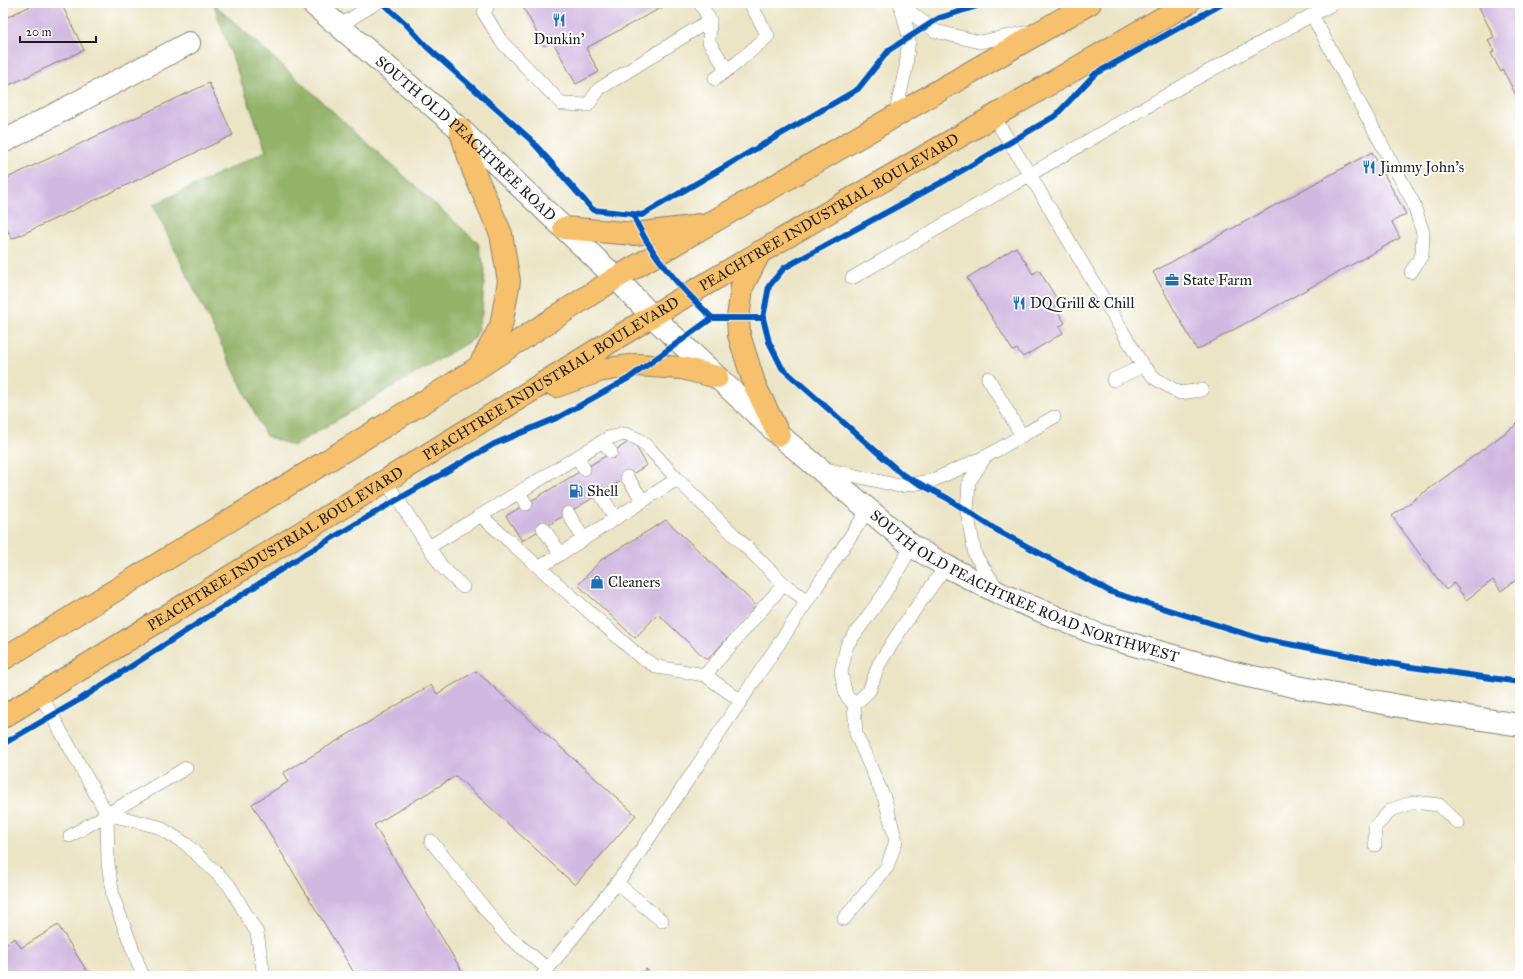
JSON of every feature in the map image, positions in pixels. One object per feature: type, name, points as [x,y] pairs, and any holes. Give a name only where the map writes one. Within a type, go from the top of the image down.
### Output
[{"type":"highway","points":[[3,659],[478,367],[616,278],[1090,3]]},
{"type":"highway","name":"PEACHTREE INDUSTRIAL BOULEVARD","points":[[3,717],[652,316],[1188,3]]},
{"type":"highway","points":[[460,129],[474,172],[501,234],[509,281],[501,326],[478,367]]},
{"type":"highway","points":[[564,228],[634,234],[692,227],[725,215]]},
{"type":"highway","points":[[760,252],[742,287],[738,318],[739,335],[755,386],[779,435]]},
{"type":"highway","points":[[523,396],[533,395],[602,370],[637,364],[682,368],[717,377]]},
{"type":"street","name":"SOUTH OLD PEACHTREE ROAD","points":[[312,3],[460,129],[616,278]]},
{"type":"street","points":[[3,142],[189,43]]},
{"type":"street","name":"SOUTH OLD PEACHTREE ROAD NORTHWEST","points":[[616,278],[652,316],[779,435],[868,510],[912,546],[946,566],[1001,594],[1099,635],[1230,672],[1298,687],[1416,709],[1520,724]]},
{"type":"lane","points":[[339,26],[376,3]]},
{"type":"lane","points":[[489,3],[484,13],[501,41],[562,104],[588,105],[599,89],[710,20]]},
{"type":"lane","points":[[700,3],[710,20],[709,42],[727,70]]},
{"type":"lane","points":[[715,79],[738,62],[768,36],[750,3]]},
{"type":"lane","points":[[852,278],[1191,81],[1334,3]]},
{"type":"lane","points":[[901,4],[935,31],[980,42],[1045,29]]},
{"type":"lane","points":[[895,116],[906,67],[909,37],[901,4]]},
{"type":"lane","points":[[1312,15],[1413,202],[1423,233],[1422,255],[1411,272]]},
{"type":"lane","points":[[994,117],[1143,366],[1156,379],[1180,393],[1202,390]]},
{"type":"lane","points":[[1113,380],[1143,366]]},
{"type":"lane","points":[[988,378],[1022,436]]},
{"type":"lane","points":[[818,467],[899,486],[932,481],[986,457],[1054,417]]},
{"type":"lane","points":[[429,548],[481,516],[523,498],[549,483],[578,457],[608,438],[625,434],[638,439],[651,450],[677,479],[784,584],[807,601]]},
{"type":"lane","points":[[603,442],[611,452]]},
{"type":"lane","points":[[578,457],[584,469]]},
{"type":"lane","points":[[986,457],[969,482],[967,511],[975,554],[1001,594]]},
{"type":"lane","points":[[627,477],[643,501]]},
{"type":"lane","points":[[540,567],[677,479]]},
{"type":"lane","points":[[385,480],[442,567],[462,587]]},
{"type":"lane","points":[[600,493],[615,518]]},
{"type":"lane","points":[[431,841],[505,934],[545,972],[631,865],[868,510]]},
{"type":"lane","points":[[568,513],[584,538]]},
{"type":"lane","points":[[481,516],[639,656],[656,667],[705,675],[741,701]]},
{"type":"lane","points":[[543,528],[560,553]]},
{"type":"lane","points":[[844,919],[887,867],[896,841],[885,800],[856,734],[854,705],[846,695],[841,672],[847,645],[884,594],[912,546]]},
{"type":"lane","points":[[854,705],[869,691],[879,664],[903,626],[946,566]]},
{"type":"lane","points":[[705,675],[784,584]]},
{"type":"lane","points":[[40,694],[107,814],[108,863],[113,897],[144,976]]},
{"type":"lane","points":[[70,836],[186,768]]},
{"type":"lane","points":[[1375,845],[1375,827],[1391,810],[1414,802],[1439,805],[1458,823]]},
{"type":"lane","points":[[107,814],[159,827],[186,844],[229,885],[257,933],[264,976]]},
{"type":"lane","points":[[617,883],[662,921]]},
{"type":"green space","points":[[213,3],[478,243],[485,270],[482,313],[475,338],[293,446],[266,436],[153,205],[266,151]]},
{"type":"building","points":[[37,3],[61,3],[84,50],[3,88],[3,19]]},
{"type":"building","points":[[521,3],[670,3],[586,48],[599,72],[576,84],[553,42],[544,46]]},
{"type":"building","points":[[1487,3],[1520,3],[1520,103],[1503,70],[1501,72],[1491,53],[1494,52],[1488,40],[1494,37],[1479,7]]},
{"type":"building","points":[[209,83],[233,135],[12,239],[3,221],[3,180]]},
{"type":"building","points":[[1372,152],[1406,214],[1392,222],[1400,238],[1197,350],[1153,272]]},
{"type":"building","name":"DQ Grill & Chill","points":[[1016,247],[1033,274],[1039,270],[1058,301],[1053,304],[1065,323],[1059,327],[1063,333],[1023,357],[1017,349],[1013,351],[967,278]]},
{"type":"building","points":[[1520,422],[1520,577],[1501,591],[1493,580],[1466,600],[1454,583],[1446,590],[1392,516]]},
{"type":"building","name":"Shell","points":[[632,440],[647,465],[522,541],[506,516]]},
{"type":"building","points":[[666,520],[758,607],[707,660],[658,614],[635,638],[578,585],[602,559]]},
{"type":"building","points":[[476,671],[636,815],[575,885],[456,776],[374,825],[465,976],[356,976],[252,804],[288,782],[283,773],[431,685],[437,694]]},
{"type":"building","points":[[58,925],[90,976],[3,976],[3,945],[15,938],[21,948]]},
{"type":"building","points":[[646,969],[655,976],[640,976]]},
{"type":"cycle path","points":[[382,3],[405,23],[427,47],[530,139],[593,210],[642,215],[858,89],[889,50],[939,18],[987,3]]},
{"type":"cycle path","points":[[1224,3],[1095,74],[1055,116],[946,180],[784,268],[769,286],[763,318],[769,342],[782,368],[903,475],[947,498],[995,529],[1111,592],[1262,639],[1404,666],[1520,682]]},
{"type":"cycle path","points":[[633,214],[657,257],[689,295],[712,318]]},
{"type":"cycle path","points":[[3,744],[79,700],[302,556],[369,516],[494,444],[559,417],[629,378],[712,318],[763,318]]},
{"type":"place","name":"Dunkin'","points":[[559,20]]},
{"type":"place","name":"Jimmy John's","points":[[1369,167]]},
{"type":"place","name":"State Farm","points":[[1172,280]]},
{"type":"place","name":"DQ Grill & Chill","points":[[1019,303]]},
{"type":"place","name":"Shell","points":[[576,491]]},
{"type":"place","name":"Cleaners","points":[[597,582]]}]
